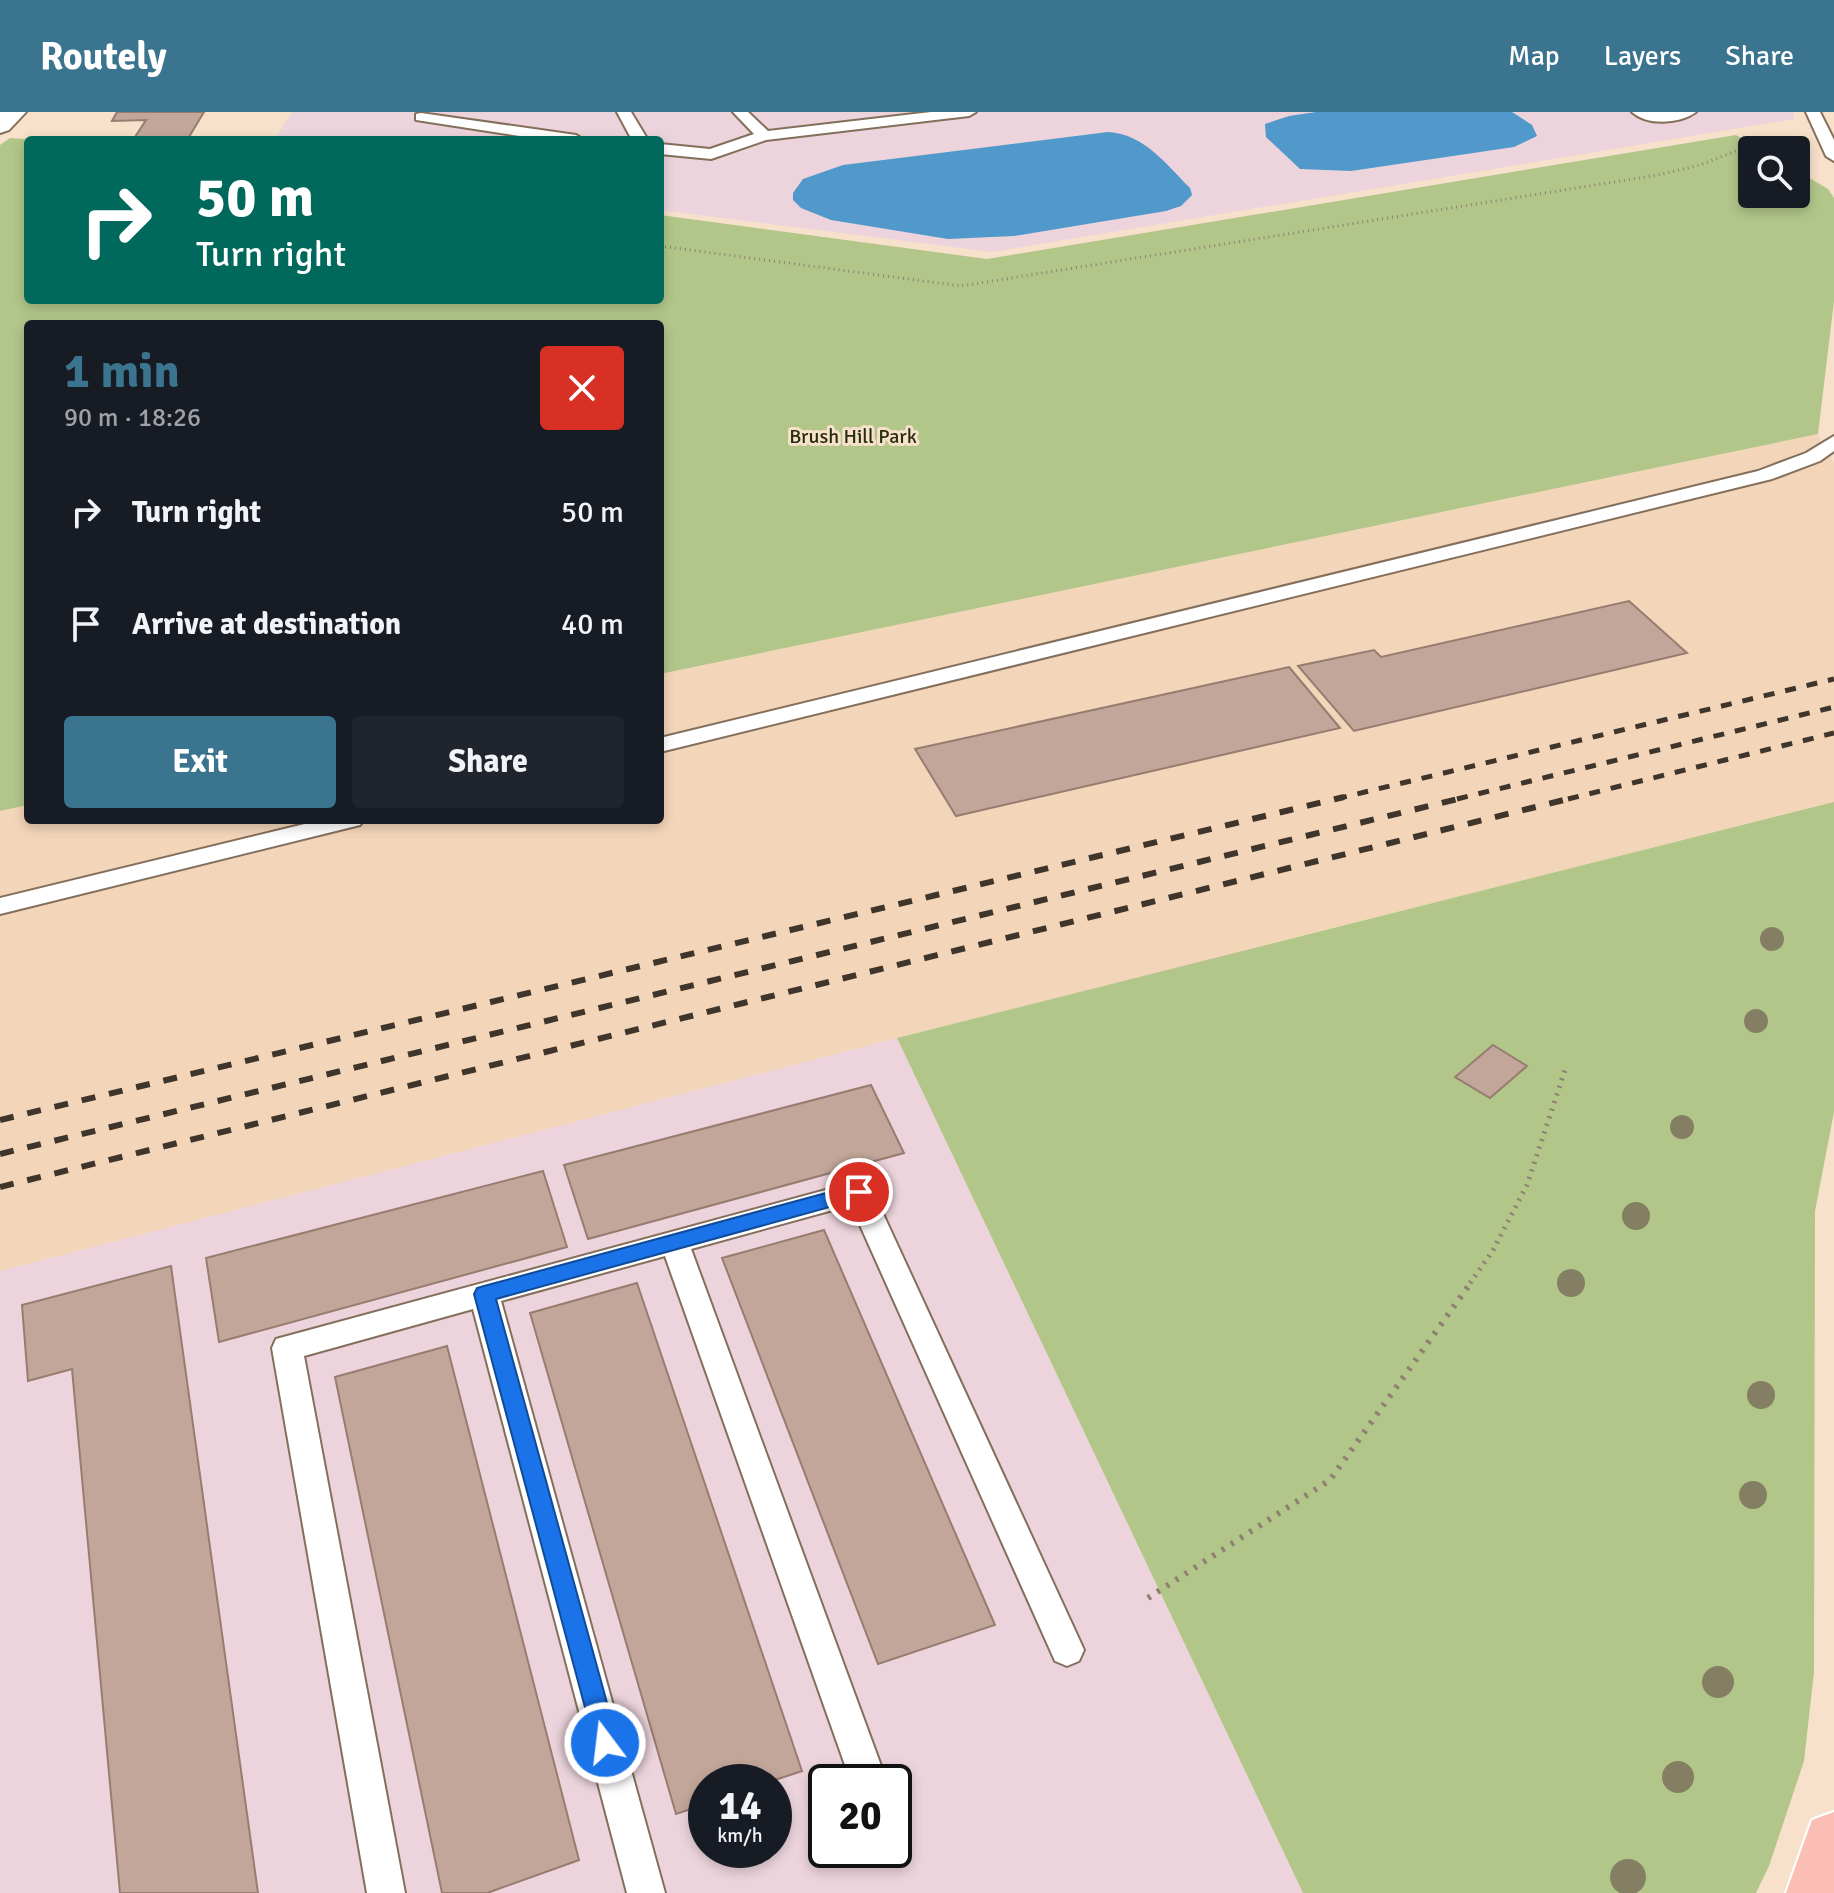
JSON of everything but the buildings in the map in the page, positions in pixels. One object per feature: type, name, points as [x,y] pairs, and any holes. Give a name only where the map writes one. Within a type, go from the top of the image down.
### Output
[{"type":"main road","points":[[1818,1893],[1834,1842]]},
{"type":"street","points":[[0,125],[14,112]]},
{"type":"lane","points":[[514,112],[521,132]]},
{"type":"lane","points":[[624,112],[638,136]]},
{"type":"lane","points":[[740,112],[764,136]]},
{"type":"lane","points":[[664,149],[711,154],[764,136],[969,112]]},
{"type":"lane","points":[[1639,112],[1652,118],[1689,112]]},
{"type":"lane","points":[[1813,112],[1834,156]]},
{"type":"lane","points":[[421,117],[548,136]]},
{"type":"lane","points":[[664,744],[1765,475],[1813,457],[1834,442]]},
{"type":"lane","points":[[0,906],[336,824]]},
{"type":"lane","points":[[386,1893],[287,1348],[859,1192],[1067,1650]]},
{"type":"lane","points":[[674,1242],[862,1764]]},
{"type":"lane","points":[[484,1294],[646,1893]]},
{"type":"path","points":[[664,247],[961,286],[1658,175],[1700,165],[1738,150]]},
{"type":"path","points":[[1148,1598],[1330,1480],[1492,1252],[1527,1185],[1566,1067]]},
{"type":"shaded area","points":[[292,112],[1794,112],[1794,119],[992,252],[664,211],[664,136],[277,136]]},
{"type":"shaded area","points":[[1818,434],[1834,462],[1834,802],[897,1038],[0,1271],[0,811],[24,806],[24,824],[664,824],[664,673]]},
{"type":"shaded area","points":[[897,1038],[1303,1893],[0,1893],[0,1271]]},
{"type":"green space","name":"Brush Hill Park","points":[[1736,135],[1738,208],[1810,208],[1810,178],[1828,189],[1834,198],[1834,301],[1818,434],[664,673],[664,320],[24,320],[24,806],[0,811],[0,145],[10,138],[24,139],[24,304],[664,304],[664,216],[987,259]]},
{"type":"green space","points":[[1834,802],[1834,1112],[1815,1211],[1814,1672],[1804,1761],[1769,1866],[1756,1893],[1303,1893],[897,1038]]},
{"type":"water","points":[[1316,112],[1512,112],[1532,125],[1537,136],[1514,147],[1351,171],[1300,169],[1266,137],[1265,124]]},
{"type":"water","points":[[1108,132],[1133,138],[1154,152],[1190,188],[1192,195],[1181,206],[1166,211],[1014,236],[948,239],[831,220],[801,208],[793,200],[793,193],[803,179],[843,165]]},
{"type":"railway","points":[[1336,799],[1834,679]]},
{"type":"railway","points":[[1457,799],[1834,707]]},
{"type":"railway","points":[[1568,799],[1834,733]]},
{"type":"railway","points":[[0,1120],[1344,797]]},
{"type":"railway","points":[[0,1154],[1466,797]]},
{"type":"railway","points":[[0,1187],[1576,797]]},
{"type":"route","points":[[605,1743],[484,1294],[859,1192]]}]
